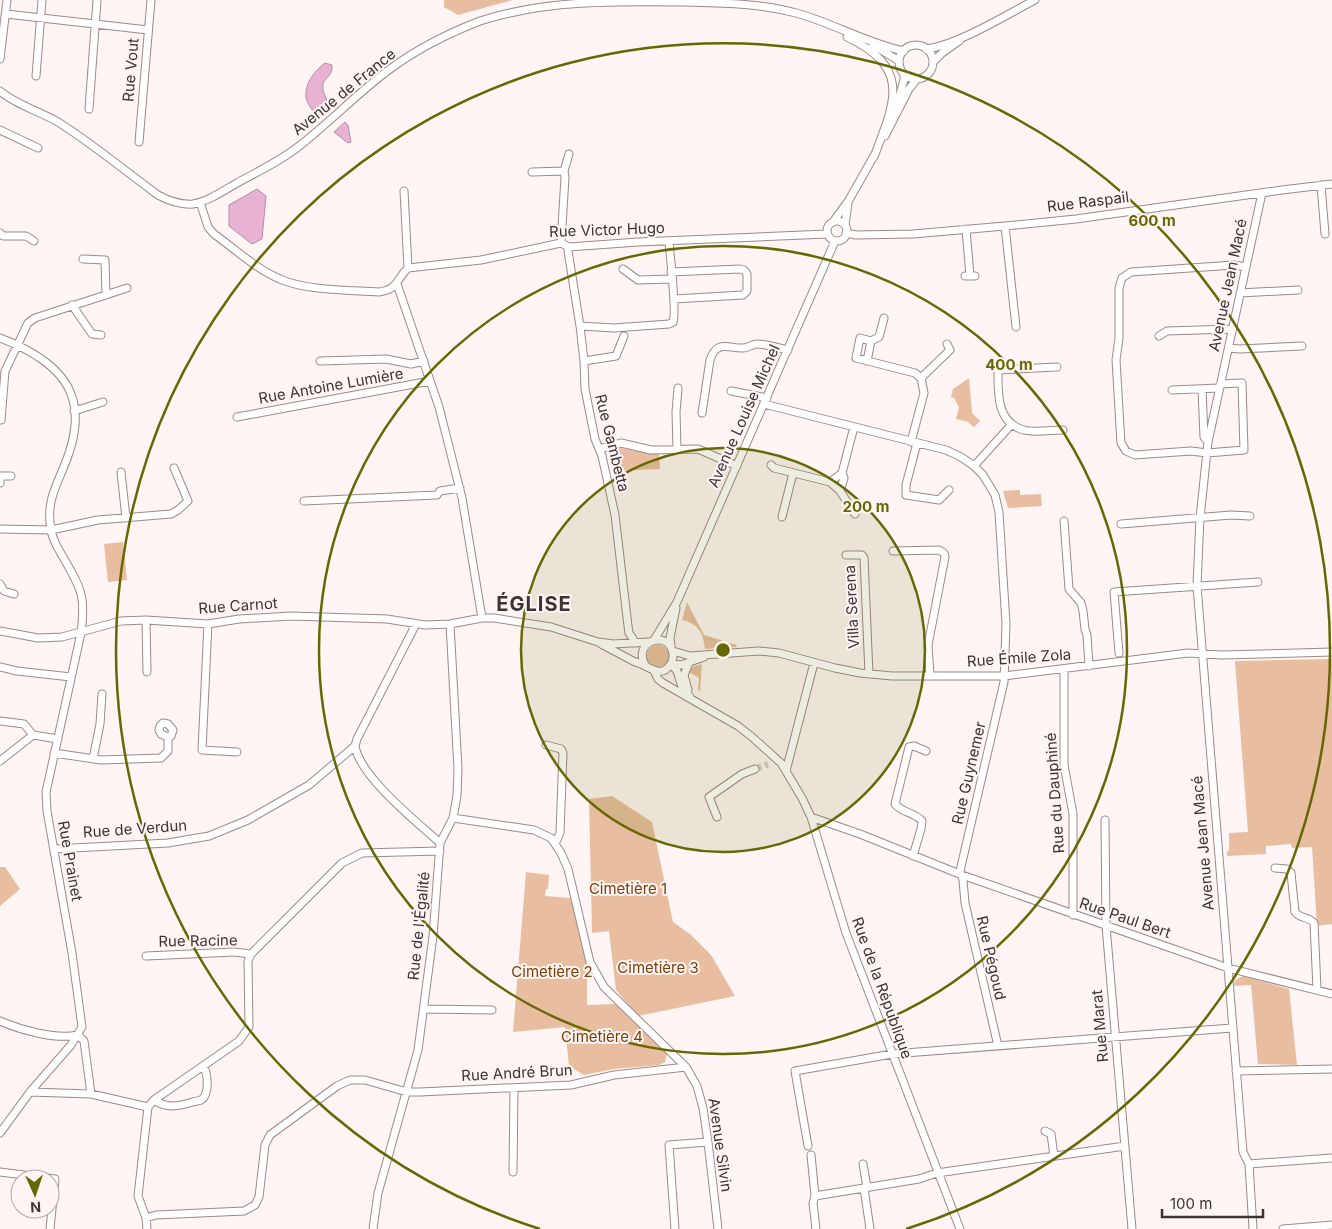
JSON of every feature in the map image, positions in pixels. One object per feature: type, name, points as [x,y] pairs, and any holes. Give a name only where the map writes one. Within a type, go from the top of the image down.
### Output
[{"type":"street","points":[[0,59],[7,0]]},
{"type":"street","points":[[36,76],[42,0]]},
{"type":"street","points":[[89,109],[97,0]]},
{"type":"street","name":"Rue Vout","points":[[139,142],[151,0]]},
{"type":"street","points":[[972,32],[942,53],[933,62],[930,72],[926,76],[917,79],[908,77],[901,70],[899,61],[904,51],[911,46],[917,45],[926,48],[939,46],[972,32],[1035,0]]},
{"type":"street","name":"Avenue de France","points":[[0,90],[12,99],[55,120],[158,195],[180,204],[200,202],[208,199],[269,166],[302,144],[365,89],[411,55],[452,33],[481,21],[513,12],[566,4],[648,2],[746,5],[775,8],[797,13],[857,37],[904,51]]},
{"type":"street","points":[[775,8],[818,23],[853,40],[877,55],[884,63],[892,82],[893,95],[890,111],[874,156]]},
{"type":"street","points":[[6,14],[148,30]]},
{"type":"street","name":"Avenue de France","points":[[857,37],[899,61]]},
{"type":"street","points":[[926,48],[931,54],[933,62]]},
{"type":"street","points":[[882,143],[896,108],[904,74]]},
{"type":"street","points":[[849,200],[844,238],[835,240],[830,238],[827,234],[827,228],[849,200],[882,143],[909,89],[917,79]]},
{"type":"street","points":[[0,130],[38,148]]},
{"type":"street","points":[[561,242],[564,171],[569,154]]},
{"type":"street","points":[[532,172],[564,171]]},
{"type":"street","name":"Rue Raspail","points":[[846,229],[856,235],[880,235],[1005,226],[1076,219],[1332,184]]},
{"type":"street","points":[[1321,185],[1325,234]]},
{"type":"street","points":[[200,202],[208,227],[214,234],[260,268],[280,279],[306,286],[379,292],[389,290],[397,284],[408,268],[404,191]]},
{"type":"street","name":"Avenue Jean Macé","points":[[1253,1229],[1249,1164],[1243,1152],[1232,1028],[1197,586],[1200,518],[1208,442],[1262,193]]},
{"type":"street","points":[[833,222],[839,221],[846,229]]},
{"type":"street","points":[[1005,226],[1016,327]]},
{"type":"street","points":[[966,229],[970,276]]},
{"type":"street","points":[[0,233],[4,236],[26,236],[34,241]]},
{"type":"street","name":"Rue Victor Hugo","points":[[408,268],[480,260],[561,242],[569,247],[827,234]]},
{"type":"street","name":"Avenue Louise Michel","points":[[651,641],[677,602],[835,240]]},
{"type":"street","points":[[580,326],[614,328],[669,324],[673,322],[675,318],[669,241]]},
{"type":"street","name":"Rue Gambetta","points":[[569,247],[568,251],[584,361],[585,389],[595,439],[615,515],[629,633],[636,643]]},
{"type":"street","points":[[83,259],[105,260],[106,295]]},
{"type":"street","points":[[1172,390],[1202,389],[1242,383],[1244,450],[1135,455],[1126,451],[1122,443],[1116,360],[1121,318],[1120,288],[1122,278],[1131,272],[1234,265],[1246,267]]},
{"type":"street","points":[[623,269],[638,280],[740,269],[744,270],[747,274],[747,291],[743,296],[674,299]]},
{"type":"street","name":"Rue Antoine Lumière","points":[[397,284],[439,407],[460,488],[482,618]]},
{"type":"street","points":[[1,420],[4,371],[28,323],[35,318],[126,288]]},
{"type":"street","points":[[1240,293],[1298,290]]},
{"type":"street","points":[[72,305],[92,334],[101,335]]},
{"type":"street","points":[[884,318],[879,337],[871,341],[860,338],[856,358],[915,373],[921,378],[924,393],[906,485],[906,495],[939,500],[949,490]]},
{"type":"street","points":[[1159,336],[1167,330],[1232,329]]},
{"type":"street","points":[[584,361],[616,356],[624,336]]},
{"type":"street","name":"Rue Prainet","points":[[0,338],[17,345],[48,365],[64,381],[73,397],[76,424],[70,453],[52,493],[48,512],[53,539],[80,586],[83,609],[81,633],[46,792],[47,811],[72,953],[82,1027],[78,1035],[84,1041],[91,1094]]},
{"type":"street","points":[[866,361],[871,341]]},
{"type":"street","points":[[702,412],[710,360],[713,352],[724,345],[744,349],[754,344],[788,350]]},
{"type":"street","points":[[921,378],[950,350],[948,344]]},
{"type":"street","points":[[1229,348],[1302,346]]},
{"type":"street","points":[[320,361],[386,359],[411,364],[424,361]]},
{"type":"street","points":[[1057,368],[998,370],[999,402],[1003,413],[1012,424],[1024,430],[1063,430]]},
{"type":"street","name":"Rue Antoine Lumière","points":[[237,416],[430,381]]},
{"type":"street","points":[[677,449],[676,412],[678,388]]},
{"type":"street","points":[[1202,389],[1204,436],[1208,442]]},
{"type":"street","name":"Rue Guynemer","points":[[731,391],[854,427],[946,450],[974,466],[989,483],[999,512],[1006,624],[1004,676],[960,871],[962,875]]},
{"type":"street","points":[[74,411],[103,402]]},
{"type":"street","points":[[974,466],[1012,424]]},
{"type":"street","points":[[840,491],[844,478],[842,473],[854,427]]},
{"type":"street","points":[[599,449],[621,443],[651,450],[698,449],[736,466]]},
{"type":"street","points":[[771,465],[793,473],[830,482],[840,491],[855,514]]},
{"type":"street","points":[[0,529],[51,530],[98,520],[171,514],[188,501],[174,468]]},
{"type":"street","points":[[121,472],[126,518]]},
{"type":"street","points":[[782,517],[793,473]]},
{"type":"street","points":[[830,482],[842,473]]},
{"type":"street","points":[[0,483],[0,476],[11,476]]},
{"type":"street","points":[[304,501],[437,495],[440,491],[460,488]]},
{"type":"street","points":[[1121,524],[1250,516]]},
{"type":"street","points":[[1064,521],[1069,589],[1081,603],[1087,635],[1089,666]]},
{"type":"street","points":[[893,551],[939,550],[944,553],[945,562],[928,645],[930,676]]},
{"type":"street","name":"Villa Serena","points":[[846,555],[862,554],[864,558],[869,674]]},
{"type":"street","points":[[1118,653],[1114,592],[1258,582]]},
{"type":"street","points":[[0,584],[4,591],[14,594]]},
{"type":"street","name":"Avenue Louise Michel","points":[[672,649],[670,638],[677,602]]},
{"type":"street","name":"Rue Carnot","points":[[0,631],[38,638],[62,637],[121,621],[146,620],[208,624],[247,619],[305,616],[387,619],[416,624],[450,624]]},
{"type":"street","points":[[450,624],[482,618],[499,618],[544,626],[598,642],[613,644],[663,641],[672,649],[673,660],[664,670],[654,671],[598,642]]},
{"type":"street","points":[[146,620],[146,672]]},
{"type":"street","points":[[208,624],[202,750],[237,752]]},
{"type":"street","name":"Rue de Verdun","points":[[54,849],[168,843],[209,836],[248,820],[309,785],[355,746],[416,624]]},
{"type":"street","name":"Rue de l'Égalité","points":[[373,1229],[378,1193],[418,1050],[424,1009],[440,847],[453,818],[457,796],[458,769],[450,624]]},
{"type":"street","points":[[646,666],[642,654],[646,645],[651,641]]},
{"type":"street","name":"Rue Émile Zola","points":[[672,649],[686,656],[759,651],[869,674],[930,676],[1004,676],[1188,654],[1332,652]]},
{"type":"street","name":"Rue Émile Zola","points":[[671,664],[682,665],[710,655]]},
{"type":"street","points":[[689,663],[684,676],[691,697]]},
{"type":"street","points":[[786,771],[814,663]]},
{"type":"street","points":[[671,664],[677,671],[682,687],[691,697]]},
{"type":"street","points":[[0,668],[17,672],[71,677]]},
{"type":"street","name":"Rue du Dauphiné","points":[[1064,669],[1064,765],[1073,814],[1073,915]]},
{"type":"street","name":"Rue de la République","points":[[654,671],[658,679],[691,697],[745,732],[776,759],[786,771],[802,798],[811,817],[846,933],[960,1229]]},
{"type":"street","points":[[93,759],[100,724],[102,694]]},
{"type":"street","points":[[0,721],[24,724],[33,735],[58,738]]},
{"type":"street","points":[[0,761],[33,735]]},
{"type":"street","points":[[54,753],[101,760],[161,758],[168,750],[168,737]]},
{"type":"street","points":[[453,818],[534,830],[551,838],[555,844],[559,839],[560,833],[563,754],[560,749],[546,745]]},
{"type":"street","points":[[355,746],[358,754],[381,788],[440,847]]},
{"type":"street","points":[[913,856],[922,821],[912,814],[899,810],[895,804],[909,747],[914,746],[926,751]]},
{"type":"street","points":[[768,764],[776,759]]},
{"type":"street","points":[[717,817],[709,797],[742,774],[755,769]]},
{"type":"street","name":"Rue Paul Bert","points":[[811,817],[962,875],[1228,968],[1332,994]]},
{"type":"street","name":"Rue Marat","points":[[1106,820],[1106,926],[1132,1229]]},
{"type":"street","name":"Avenue Silvin","points":[[555,844],[562,853],[568,869],[590,962],[604,987],[686,1067],[697,1086],[703,1108],[708,1142],[718,1229]]},
{"type":"street","points":[[147,1229],[146,1218],[138,1196],[148,1107],[154,1100],[239,1041],[249,1027],[248,961],[250,954],[342,863],[362,853],[440,847]]},
{"type":"street","points":[[1275,868],[1287,869],[1291,873],[1295,912],[1300,917],[1310,918],[1314,923],[1317,990]]},
{"type":"street","name":"Rue Pégoud","points":[[962,875],[965,903],[998,1046]]},
{"type":"street","name":"Rue Racine","points":[[146,956],[234,952],[250,954]]},
{"type":"street","points":[[424,1009],[492,1010]]},
{"type":"street","points":[[0,1021],[68,1038],[78,1035]]},
{"type":"street","points":[[808,1146],[795,1071],[892,1054],[1232,1028]]},
{"type":"street","points":[[0,1133],[30,1092],[78,1035]]},
{"type":"street","points":[[154,1100],[168,1106],[178,1106],[201,1100],[204,1096],[208,1077],[203,1066]]},
{"type":"street","name":"Rue André Brun","points":[[146,1218],[156,1215],[244,1211],[254,1205],[259,1197],[265,1145],[270,1135],[337,1086],[350,1080],[365,1080],[407,1092],[514,1088],[571,1085],[614,1076],[686,1067]]},
{"type":"street","points":[[1236,1071],[1332,1069]]},
{"type":"street","points":[[513,1172],[514,1088]]},
{"type":"street","points":[[30,1092],[91,1094],[148,1107]]},
{"type":"street","points":[[1045,1130],[1051,1134],[1054,1156]]},
{"type":"street","points":[[675,1229],[669,1145],[708,1142]]},
{"type":"street","points":[[815,1196],[918,1179],[937,1173],[1125,1146]]},
{"type":"street","points":[[811,1155],[816,1229]]},
{"type":"street","points":[[1249,1164],[1332,1158]]},
{"type":"street","points":[[863,1164],[870,1229]]},
{"type":"street","points":[[0,1172],[55,1179],[50,1229]]},
{"type":"street","points":[[1283,1229],[1332,1226]]},
{"type":"green space","points":[[444,0],[513,0],[458,15],[444,7]]},
{"type":"green space","points":[[969,378],[972,413],[980,421],[974,427],[968,422],[956,419],[959,407],[954,398],[951,397],[953,389]]},
{"type":"green space","points":[[620,448],[659,454],[660,469],[613,471],[609,454],[612,450]]},
{"type":"green space","points":[[1020,490],[1020,495],[1041,494],[1042,506],[1008,508],[1003,491]]},
{"type":"green space","points":[[123,542],[127,580],[108,582],[104,544]]},
{"type":"green space","points":[[687,602],[704,635],[737,645],[736,647],[705,649],[699,630],[692,624],[682,620]]},
{"type":"green space","points":[[654,645],[662,645],[669,652],[669,660],[662,667],[654,667],[647,660],[647,652]]},
{"type":"green space","points":[[1332,659],[1332,924],[1317,926],[1312,847],[1292,848],[1291,844],[1266,846],[1266,854],[1227,856],[1227,851],[1229,851],[1229,833],[1248,832],[1235,661]]},
{"type":"green space","points":[[702,664],[700,692],[698,689],[699,678],[689,672],[694,666]]},
{"type":"green space","points":[[612,796],[652,822],[673,922],[690,934],[711,955],[735,996],[638,1016],[616,990],[609,931],[592,933],[589,799]]},
{"type":"green space","points":[[0,867],[5,867],[20,889],[0,906]]},
{"type":"green space","points":[[526,872],[549,875],[548,889],[546,889],[545,896],[571,898],[587,961],[587,1005],[615,1004],[618,1006],[667,1053],[665,1062],[659,1065],[613,1069],[584,1075],[569,1066],[565,1027],[513,1032]]},
{"type":"green space","points":[[1243,976],[1289,989],[1297,1065],[1258,1064],[1251,985],[1234,986],[1235,980]]},
{"type":"shaded area","points":[[325,63],[332,65],[332,71],[323,84],[329,104],[316,115],[307,101],[306,90],[313,75]]},
{"type":"shaded area","points":[[345,122],[348,125],[351,142],[348,143],[334,132]]},
{"type":"shaded area","points":[[257,189],[266,196],[262,239],[252,244],[229,226],[229,205]]},
{"type":"tunnel","points":[[755,769],[768,764]]},
{"type":"district","name":"ÉGLISE","points":[[534,604]]},
{"type":"park label","name":"Cimetière 1","points":[[628,889]]},
{"type":"park label","name":"Cimetière 3","points":[[658,968]]},
{"type":"park label","name":"Cimetière 2","points":[[552,972]]},
{"type":"park label","name":"Cimetière 4","points":[[602,1037]]}]
